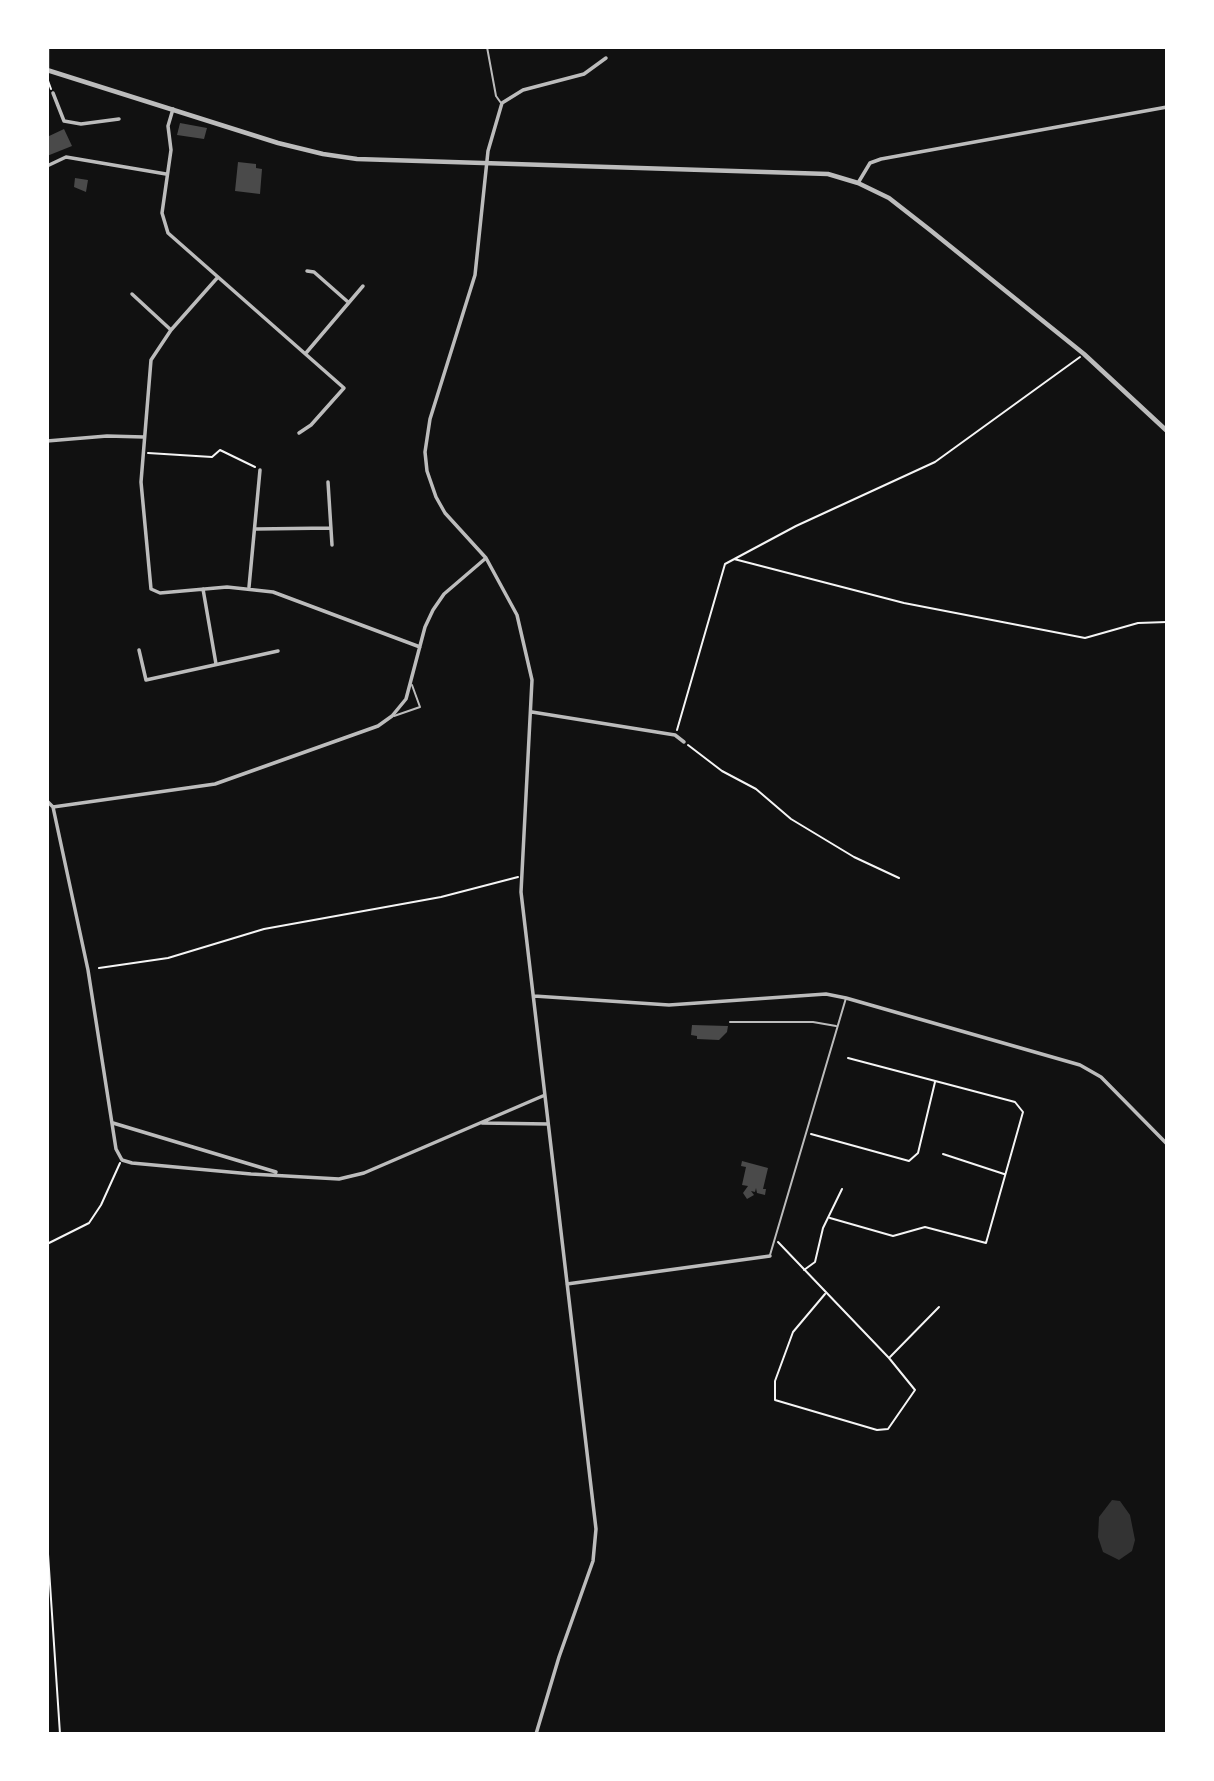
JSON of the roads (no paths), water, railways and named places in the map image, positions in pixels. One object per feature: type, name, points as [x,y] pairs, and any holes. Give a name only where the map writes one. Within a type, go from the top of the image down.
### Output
[{"type":"street","points":[[47,47],[47,69],[323,154],[486,163],[828,174],[858,183],[889,198],[1084,354],[1167,431]]},
{"type":"street","points":[[536,1734],[559,1657],[589,1576],[595,1551],[595,1511],[521,876],[532,680],[517,615],[486,558],[445,513],[427,471],[425,452],[430,419],[475,275],[486,163],[502,103],[523,90],[584,74],[606,58]]},
{"type":"street","points":[[53,93],[64,121],[81,124],[119,119]]},
{"type":"street","points":[[858,183],[870,163],[881,159],[1167,107]]},
{"type":"street","points":[[173,109],[168,126],[171,150],[162,213],[168,233],[344,387],[311,425],[299,433]]},
{"type":"street","points":[[47,166],[66,157],[166,174]]},
{"type":"street","points":[[307,271],[314,272],[348,302]]},
{"type":"street","points":[[218,277],[171,330],[151,360],[143,452],[142,509],[151,589],[160,593],[248,587],[273,592],[420,647]]},
{"type":"street","points":[[306,353],[363,286]]},
{"type":"street","points":[[132,294],[171,330]]},
{"type":"street","points":[[47,441],[107,436],[144,437]]},
{"type":"street","points":[[248,587],[260,471]]},
{"type":"street","points":[[328,482],[332,545]]},
{"type":"street","points":[[256,529],[331,527]]},
{"type":"street","points":[[53,807],[215,784],[378,726],[392,716],[406,699],[412,685],[425,627],[444,594],[486,558]]},
{"type":"street","points":[[202,589],[216,664]]},
{"type":"street","points":[[139,650],[146,680],[278,651]]},
{"type":"street","points":[[532,712],[675,735],[684,742]]},
{"type":"street","points":[[47,801],[53,807],[88,970],[116,1149],[122,1160],[251,1174],[278,1173]]},
{"type":"street","points":[[534,996],[669,1006],[826,994],[846,998],[1080,1065],[1101,1077],[1167,1144]]},
{"type":"street","points":[[113,1123],[278,1173],[320,1180],[364,1173],[545,1094]]},
{"type":"street","points":[[480,1124],[549,1124]]},
{"type":"street","points":[[567,1284],[770,1256]]},
{"type":"lane","points":[[487,47],[496,96],[502,103]]},
{"type":"lane","points":[[392,716],[420,707],[412,685]]},
{"type":"lane","points":[[770,1256],[846,998]]},
{"type":"lane","points":[[730,1022],[813,1022],[838,1026]]}]
